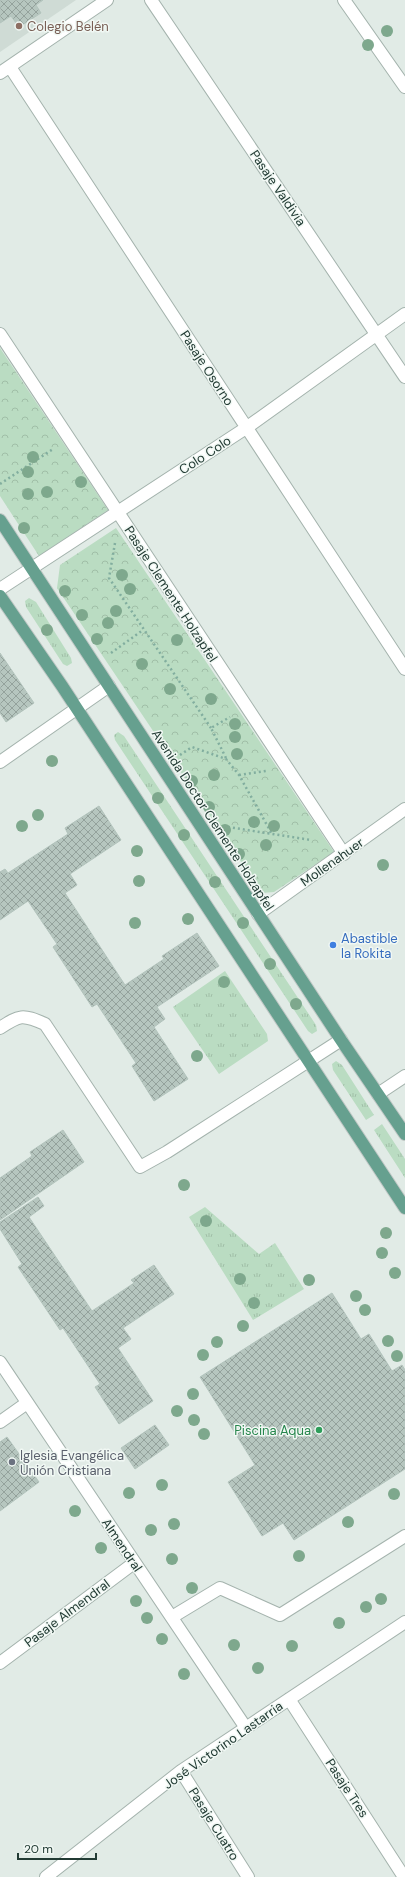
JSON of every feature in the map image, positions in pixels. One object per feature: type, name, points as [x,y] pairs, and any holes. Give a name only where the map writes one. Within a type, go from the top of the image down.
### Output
[{"type":"main road","name":"Avenida Doctor Clemente Holzapfel","points":[[0,520],[340,1040],[405,1134]]},
{"type":"main road","points":[[0,596],[62,686],[76,710],[405,1208]]},
{"type":"street","points":[[5,70],[107,0]]},
{"type":"street","name":"Pasaje Valdivia","points":[[151,0],[405,376]]},
{"type":"street","points":[[344,0],[405,87]]},
{"type":"street","name":"Pasaje Osorno","points":[[5,70],[246,428],[405,669]]},
{"type":"street","name":"Colo Colo","points":[[0,589],[246,428],[405,314]]},
{"type":"street","name":"Pasaje Clemente Holzapfel","points":[[0,334],[344,854]]},
{"type":"street","points":[[0,762],[109,686]]},
{"type":"street","name":"Mollenahuer","points":[[258,914],[405,809]]},
{"type":"street","points":[[0,1028],[17,1017],[31,1018],[45,1024],[140,1167],[167,1152],[340,1040]]},
{"type":"street","points":[[378,1094],[405,1076]]},
{"type":"street","name":"Almendral","points":[[0,1362],[246,1728]]},
{"type":"street","points":[[0,1422],[27,1403]]},
{"type":"street","points":[[172,1617],[220,1588],[280,1615],[405,1536]]},
{"type":"street","name":"Pasaje Almendral","points":[[0,1664],[134,1563]]},
{"type":"street","name":"José Victorino Lastarria","points":[[46,1877],[181,1771],[404,1624]]},
{"type":"street","name":"Pasaje Tres","points":[[289,1699],[404,1877]]},
{"type":"street","name":"Pasaje Cuatro","points":[[181,1771],[248,1877]]},
{"type":"path","points":[[0,484],[69,438]]},
{"type":"path","points":[[116,541],[109,578],[211,728],[226,759],[239,775],[272,834]]},
{"type":"path","points":[[111,653],[143,630]]},
{"type":"path","points":[[211,728],[246,707]]},
{"type":"path","points":[[180,755],[192,747],[226,759]]},
{"type":"path","points":[[239,775],[286,768]]},
{"type":"path","points":[[228,827],[326,843],[344,854]]},
{"type":"shaded area","name":"Colegio Belén","points":[[0,0],[76,0],[0,52]]},
{"type":"green space","points":[[0,348],[108,510],[39,556],[0,496]]},
{"type":"green space","points":[[116,528],[334,852],[274,892],[262,893],[57,588],[60,565]]},
{"type":"green space","points":[[29,598],[36,602],[71,658],[72,663],[67,666],[63,664],[26,607],[25,601]]},
{"type":"green space","points":[[118,732],[124,736],[316,1025],[317,1031],[312,1034],[308,1031],[115,740],[114,735]]},
{"type":"green space","points":[[225,971],[267,1034],[268,1041],[219,1074],[173,1007]]},
{"type":"green space","points":[[336,1061],[342,1065],[374,1115],[366,1120],[333,1070],[332,1064]]},
{"type":"green space","points":[[382,1124],[405,1159],[405,1178],[374,1130]]},
{"type":"green space","points":[[205,1207],[259,1254],[275,1243],[304,1289],[253,1320],[189,1217]]},
{"type":"building","points":[[0,0],[43,0],[36,5],[41,13],[19,27],[11,16],[0,23]]},
{"type":"building","points":[[0,653],[34,703],[6,722],[0,713]]},
{"type":"building","points":[[99,806],[121,840],[70,874],[77,885],[65,893],[125,985],[164,959],[162,956],[197,933],[219,966],[157,1007],[165,1019],[154,1027],[188,1079],[154,1101],[132,1066],[136,1063],[97,1004],[92,1007],[53,947],[57,944],[28,901],[0,920],[0,872],[5,869],[8,873],[68,834],[65,828]]},
{"type":"building","points":[[63,1130],[84,1162],[0,1220],[0,1178],[32,1156],[30,1152]]},
{"type":"building","points":[[38,1197],[44,1206],[29,1217],[92,1311],[134,1283],[131,1280],[154,1265],[174,1294],[123,1328],[131,1339],[118,1348],[153,1401],[119,1424],[95,1387],[100,1384],[63,1328],[60,1330],[18,1267],[22,1264],[0,1229],[0,1222]]},
{"type":"building","name":"Piscina Aqua","points":[[332,1293],[361,1339],[369,1334],[392,1371],[402,1365],[405,1370],[405,1469],[294,1540],[283,1523],[262,1536],[228,1482],[255,1465],[200,1377]]},
{"type":"building","points":[[155,1425],[169,1445],[135,1469],[121,1448]]},
{"type":"building","name":"Iglesia Evangélica Unión Cristiana","points":[[7,1437],[39,1482],[0,1511],[0,1442]]},
{"type":"place","name":"Colegio Belén","points":[[19,26]]},
{"type":"place","name":"Abastible la Rokita","points":[[333,945]]},
{"type":"place","name":"Piscina Aqua","points":[[319,1430]]},
{"type":"place","name":"Iglesia Evangélica Unión Cristiana","points":[[12,1462]]}]
